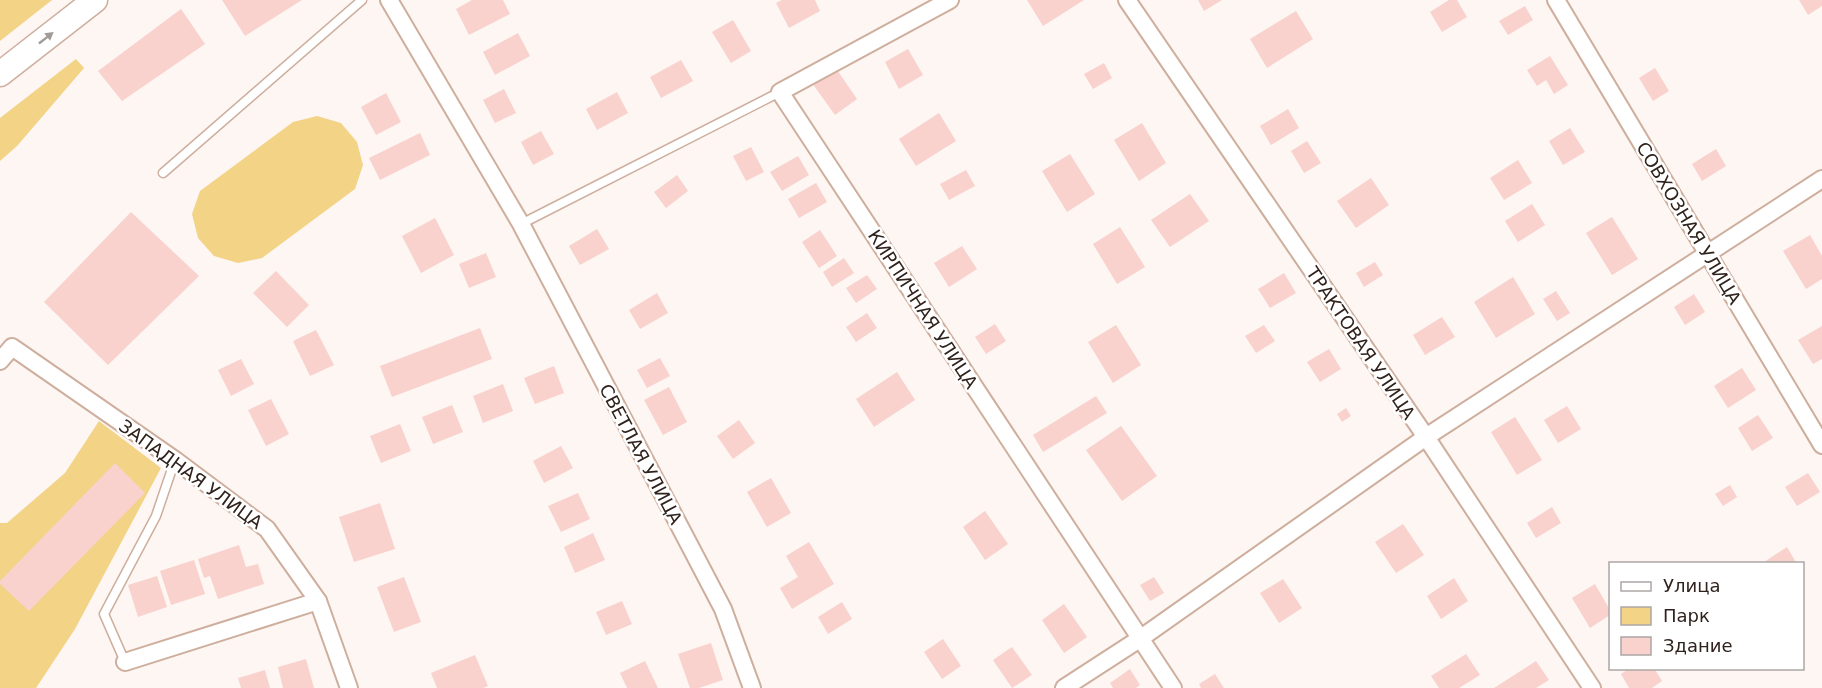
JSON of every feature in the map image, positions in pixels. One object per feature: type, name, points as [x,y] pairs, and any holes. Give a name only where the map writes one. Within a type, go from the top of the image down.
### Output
[{"type":"main road","points":[[0,74],[95,0]]},
{"type":"street","name":"СВЕТЛАЯ УЛИЦА","points":[[389,0],[521,224],[723,609],[752,688]]},
{"type":"street","points":[[780,92],[950,0]]},
{"type":"street","name":"ТРАКТОВАЯ УЛИЦА","points":[[1127,0],[1426,437],[1592,688]]},
{"type":"street","name":"СОВХОЗНАЯ УЛИЦА","points":[[1556,0],[1822,445]]},
{"type":"street","name":"КИРПИЧНАЯ УЛИЦА","points":[[780,92],[1173,688]]},
{"type":"street","points":[[1064,688],[1141,638],[1426,437],[1822,179]]},
{"type":"street","name":"ЗАПАДНАЯ УЛИЦА","points":[[0,361],[12,347],[175,460],[267,529],[318,601],[349,688]]},
{"type":"street","points":[[125,662],[318,601]]},
{"type":"lane","points":[[163,173],[362,0]]},
{"type":"lane","points":[[521,224],[780,92]]},
{"type":"lane","points":[[125,662],[104,615],[156,516],[175,460]]},
{"type":"green space","points":[[0,0],[52,0],[0,41]]},
{"type":"green space","points":[[76,59],[84,68],[17,146],[0,161],[0,118]]},
{"type":"green space","points":[[317,116],[341,123],[357,142],[363,165],[355,189],[262,258],[238,263],[214,256],[198,238],[192,214],[200,191],[293,122]]},
{"type":"green space","points":[[99,421],[161,468],[75,629],[36,688],[0,688],[0,523],[7,523],[65,473]]},
{"type":"building","points":[[222,0],[302,0],[245,36]]},
{"type":"building","points":[[472,0],[503,0],[510,14],[469,35],[456,9]]},
{"type":"building","points":[[782,0],[815,0],[820,11],[789,28],[776,3]]},
{"type":"building","points":[[1027,0],[1084,0],[1043,26]]},
{"type":"building","points":[[1198,0],[1222,0],[1204,11]]},
{"type":"building","points":[[1449,0],[1457,0],[1467,17],[1442,32],[1430,12]]},
{"type":"building","points":[[1799,0],[1822,0],[1822,6],[1808,15]]},
{"type":"building","points":[[1525,6],[1533,20],[1508,35],[1499,21]]},
{"type":"building","points":[[181,9],[205,44],[122,101],[98,71]]},
{"type":"building","points":[[1296,11],[1313,39],[1267,68],[1250,39]]},
{"type":"building","points":[[733,20],[751,51],[731,63],[712,32]]},
{"type":"building","points":[[518,33],[530,56],[495,75],[483,52]]},
{"type":"building","points":[[908,49],[923,75],[899,89],[885,62]]},
{"type":"building","points":[[1550,56],[1568,85],[1554,94],[1546,80],[1537,86],[1527,70]]},
{"type":"building","points":[[681,60],[693,81],[661,98],[650,77]]},
{"type":"building","points":[[1104,63],[1112,78],[1093,89],[1084,74]]},
{"type":"building","points":[[835,67],[857,99],[835,115],[812,83]]},
{"type":"building","points":[[1655,68],[1669,91],[1653,101],[1639,78]]},
{"type":"building","points":[[504,89],[516,113],[495,123],[483,100]]},
{"type":"building","points":[[617,92],[628,113],[597,130],[586,109]]},
{"type":"building","points":[[386,93],[401,122],[376,135],[361,107]]},
{"type":"building","points":[[1288,109],[1299,128],[1271,145],[1260,126]]},
{"type":"building","points":[[939,113],[956,141],[916,166],[899,139]]},
{"type":"building","points":[[1142,123],[1166,163],[1139,181],[1114,140]]},
{"type":"building","points":[[1570,128],[1585,152],[1563,165],[1549,141]]},
{"type":"building","points":[[541,131],[554,154],[533,165],[521,142]]},
{"type":"building","points":[[420,133],[430,155],[380,180],[369,158]]},
{"type":"building","points":[[1307,141],[1321,163],[1304,173],[1291,151]]},
{"type":"building","points":[[751,147],[764,172],[746,181],[733,156]]},
{"type":"building","points":[[1716,149],[1726,166],[1702,181],[1692,164]]},
{"type":"building","points":[[1070,154],[1095,194],[1067,212],[1042,171]]},
{"type":"building","points":[[798,156],[809,175],[782,191],[770,172]]},
{"type":"building","points":[[1518,160],[1532,183],[1504,200],[1490,178]]},
{"type":"building","points":[[966,170],[975,186],[949,200],[940,184]]},
{"type":"building","points":[[677,175],[688,191],[666,208],[654,192]]},
{"type":"building","points":[[1371,178],[1389,205],[1356,228],[1337,201]]},
{"type":"building","points":[[816,183],[827,202],[799,218],[788,199]]},
{"type":"building","points":[[1190,194],[1209,221],[1170,247],[1151,220]]},
{"type":"building","points":[[1532,204],[1545,225],[1518,242],[1505,221]]},
{"type":"building","points":[[131,212],[199,276],[108,365],[44,302]]},
{"type":"building","points":[[1612,217],[1638,259],[1612,275],[1586,233]]},
{"type":"building","points":[[435,218],[454,255],[421,273],[402,236]]},
{"type":"building","points":[[1120,227],[1145,267],[1117,284],[1093,244]]},
{"type":"building","points":[[597,229],[609,249],[580,265],[569,246]]},
{"type":"building","points":[[820,230],[837,256],[819,268],[802,242]]},
{"type":"building","points":[[1810,235],[1822,256],[1822,279],[1806,289],[1783,251]]},
{"type":"building","points":[[962,246],[977,269],[949,287],[934,263]]},
{"type":"building","points":[[486,253],[496,277],[469,288],[459,264]]},
{"type":"building","points":[[844,258],[854,273],[832,287],[823,272]]},
{"type":"building","points":[[1375,262],[1383,275],[1364,287],[1356,273]]},
{"type":"building","points":[[276,271],[309,305],[287,327],[253,293]]},
{"type":"building","points":[[1284,273],[1296,293],[1270,308],[1258,289]]},
{"type":"building","points":[[867,275],[877,289],[856,303],[846,288]]},
{"type":"building","points":[[1513,277],[1535,314],[1496,338],[1474,302]]},
{"type":"building","points":[[1556,291],[1570,313],[1557,321],[1543,299]]},
{"type":"building","points":[[657,293],[668,313],[640,329],[629,310]]},
{"type":"building","points":[[1694,294],[1705,312],[1685,325],[1674,307]]},
{"type":"building","points":[[867,313],[877,328],[856,342],[846,327]]},
{"type":"building","points":[[1442,317],[1455,337],[1425,355],[1413,335]]},
{"type":"building","points":[[995,324],[1006,341],[986,354],[975,337]]},
{"type":"building","points":[[1116,325],[1141,365],[1113,383],[1088,342]]},
{"type":"building","points":[[1264,325],[1275,341],[1256,353],[1245,336]]},
{"type":"building","points":[[1822,326],[1822,359],[1813,364],[1798,340]]},
{"type":"building","points":[[480,328],[492,359],[392,397],[380,366]]},
{"type":"building","points":[[316,330],[334,365],[310,376],[293,341]]},
{"type":"building","points":[[1329,349],[1341,369],[1320,382],[1307,362]]},
{"type":"building","points":[[660,358],[670,376],[647,388],[637,370]]},
{"type":"building","points":[[241,359],[254,384],[231,396],[218,370]]},
{"type":"building","points":[[554,366],[564,393],[535,404],[524,378]]},
{"type":"building","points":[[1742,368],[1756,390],[1728,408],[1714,386]]},
{"type":"building","points":[[897,372],[915,400],[874,427],[856,399]]},
{"type":"building","points":[[503,384],[513,411],[483,423],[473,396]]},
{"type":"building","points":[[669,387],[687,422],[663,435],[644,400]]},
{"type":"building","points":[[1096,396],[1107,413],[1043,452],[1033,435]]},
{"type":"building","points":[[271,399],[289,434],[266,446],[248,410]]},
{"type":"building","points":[[452,405],[463,432],[433,444],[422,417]]},
{"type":"building","points":[[1567,406],[1581,429],[1558,443],[1544,420]]},
{"type":"building","points":[[1346,408],[1351,416],[1342,422],[1337,414]]},
{"type":"building","points":[[1758,415],[1773,438],[1752,451],[1738,428]]},
{"type":"building","points":[[1515,417],[1542,460],[1517,475],[1491,432]]},
{"type":"building","points":[[739,420],[755,443],[733,459],[717,436]]},
{"type":"building","points":[[400,424],[411,451],[381,463],[370,436]]},
{"type":"building","points":[[1121,426],[1157,476],[1122,501],[1086,450]]},
{"type":"building","points":[[561,446],[573,468],[544,483],[533,461]]},
{"type":"building","points":[[115,463],[145,493],[29,611],[0,584],[0,581]]},
{"type":"building","points":[[1808,473],[1820,492],[1797,506],[1785,487]]},
{"type":"building","points":[[771,478],[791,513],[767,527],[747,492]]},
{"type":"building","points":[[1730,485],[1737,497],[1723,506],[1715,494]]},
{"type":"building","points":[[578,493],[590,519],[561,532],[548,506]]},
{"type":"building","points":[[380,503],[395,549],[354,562],[339,517]]},
{"type":"building","points":[[1552,507],[1561,523],[1536,538],[1527,523]]},
{"type":"building","points":[[985,511],[1008,544],[985,560],[963,527]]},
{"type":"building","points":[[1403,524],[1424,555],[1396,573],[1375,542]]},
{"type":"building","points":[[593,533],[605,560],[575,573],[564,547]]},
{"type":"building","points":[[809,542],[834,584],[792,609],[780,588],[798,577],[786,556]]},
{"type":"building","points":[[239,545],[246,567],[258,564],[264,584],[218,599],[210,576],[204,578],[198,559]]},
{"type":"building","points":[[1787,547],[1796,562],[1764,562]]},
{"type":"building","points":[[194,560],[205,594],[171,605],[160,571]]},
{"type":"building","points":[[157,576],[167,607],[138,617],[128,585]]},
{"type":"building","points":[[404,577],[421,622],[394,632],[377,587]]},
{"type":"building","points":[[1154,577],[1164,593],[1150,601],[1140,585]]},
{"type":"building","points":[[1454,578],[1468,601],[1441,619],[1427,596]]},
{"type":"building","points":[[1283,579],[1302,608],[1279,623],[1260,593]]},
{"type":"building","points":[[1595,584],[1609,608],[1609,616],[1590,628],[1572,598]]},
{"type":"building","points":[[622,601],[632,624],[606,635],[596,612]]},
{"type":"building","points":[[842,602],[852,619],[828,634],[818,617]]},
{"type":"building","points":[[1064,604],[1087,637],[1064,653],[1042,620]]},
{"type":"building","points":[[943,639],[961,666],[942,679],[924,652]]},
{"type":"building","points":[[711,643],[723,680],[699,688],[690,688],[678,654]]},
{"type":"building","points":[[1012,647],[1032,675],[1012,688],[993,660]]},
{"type":"building","points":[[1466,654],[1480,675],[1459,688],[1439,688],[1431,676]]},
{"type":"building","points":[[475,655],[488,686],[483,688],[437,688],[431,673]]},
{"type":"building","points":[[306,659],[314,688],[283,688],[278,667]]},
{"type":"building","points":[[645,661],[658,688],[627,688],[620,673]]},
{"type":"building","points":[[1536,661],[1549,680],[1536,688],[1494,688]]},
{"type":"building","points":[[1130,669],[1140,685],[1136,688],[1113,688],[1110,683]]},
{"type":"building","points":[[265,670],[270,688],[241,688],[238,678]]},
{"type":"building","points":[[1627,670],[1655,670],[1662,681],[1652,688],[1629,688],[1621,674]]},
{"type":"building","points":[[1215,674],[1224,688],[1201,688],[1199,684]]}]
